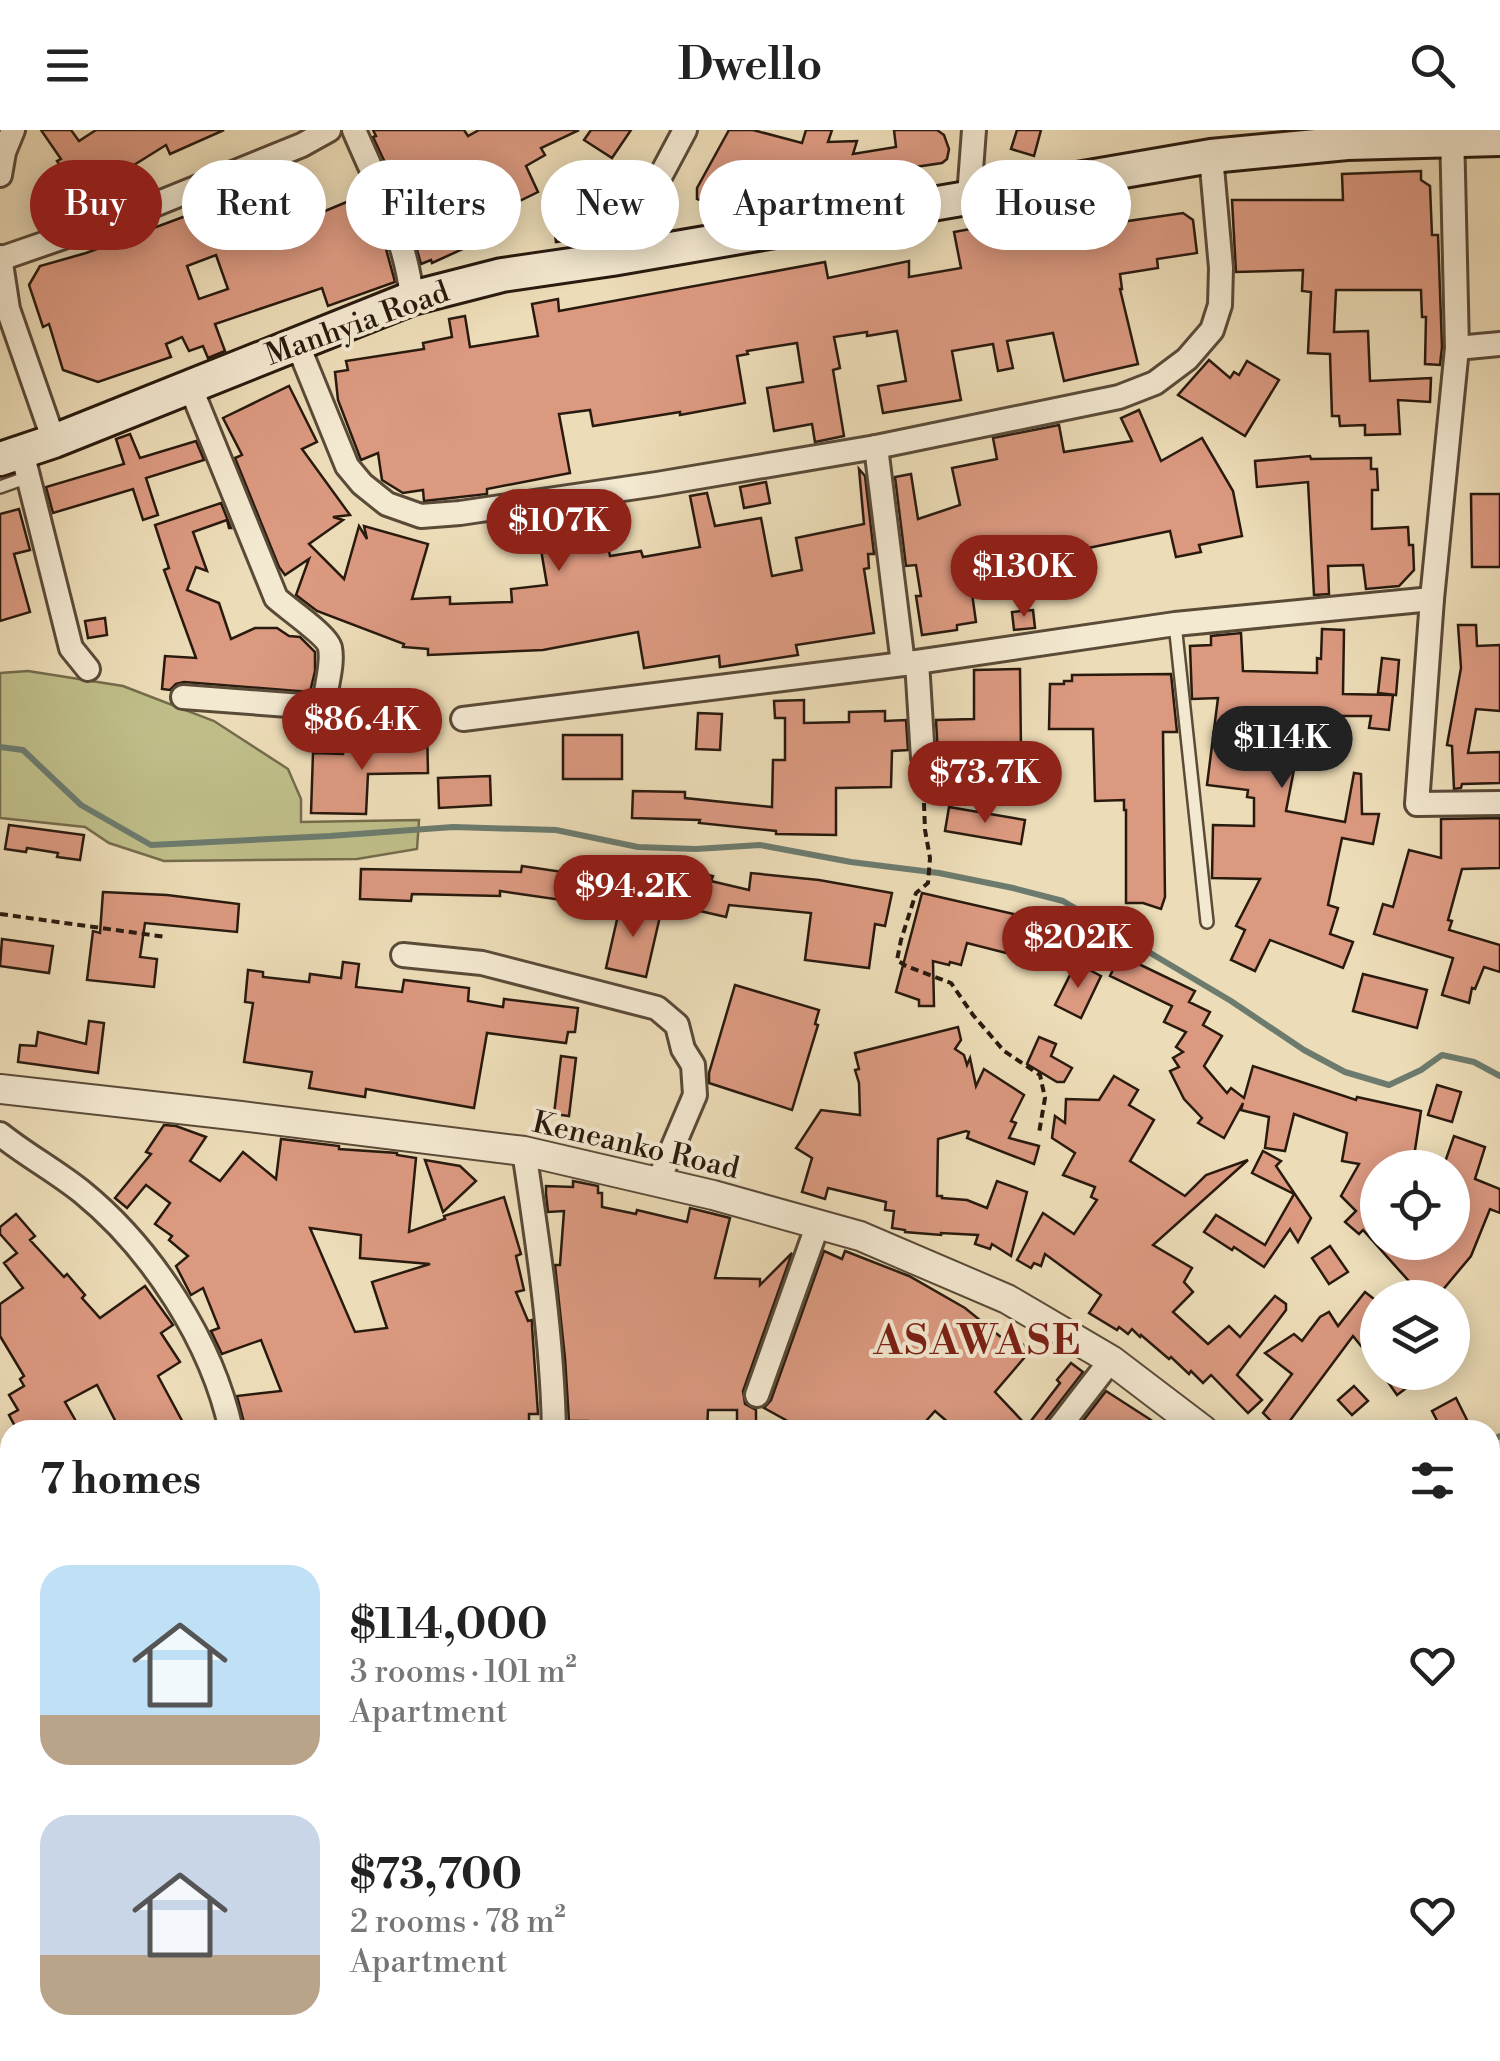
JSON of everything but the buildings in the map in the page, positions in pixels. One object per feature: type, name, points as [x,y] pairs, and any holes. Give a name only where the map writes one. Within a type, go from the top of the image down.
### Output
[{"type":"main road","name":"Manhyia Road","points":[[1131,169],[1210,156],[1452,134],[1500,139]]},
{"type":"main road","name":"Manhyia Road","points":[[17,463],[54,441],[412,298],[502,275],[961,198]]},
{"type":"street","points":[[0,175],[13,130]]},
{"type":"street","points":[[54,441],[8,309],[0,258],[138,211],[330,130]]},
{"type":"street","points":[[354,130],[396,228],[410,274],[412,298]]},
{"type":"street","points":[[612,258],[645,206],[684,130]]},
{"type":"street","points":[[972,160],[974,130]]},
{"type":"street","points":[[1452,134],[1458,348],[1432,599],[1417,804],[1500,803]]},
{"type":"street","points":[[297,343],[347,466],[387,504],[421,516],[657,484],[876,447],[1120,397],[1155,384],[1187,358],[1212,330],[1220,305],[1221,268],[1210,156]]},
{"type":"street","points":[[1458,348],[1500,344]]},
{"type":"street","points":[[183,696],[315,707],[325,698],[330,656],[330,644],[324,636],[276,598],[190,386]]},
{"type":"street","points":[[876,447],[922,758]]},
{"type":"street","points":[[17,463],[71,648],[88,669]]},
{"type":"street","points":[[463,719],[910,663],[1174,624],[1432,599]]},
{"type":"street","points":[[403,955],[482,964],[657,1008],[677,1025],[683,1049],[693,1065],[695,1095],[658,1182]]},
{"type":"street","name":"Keneanko Road","points":[[0,1089],[524,1151],[818,1224],[860,1236],[1007,1299],[1111,1360],[1190,1420]]},
{"type":"street","points":[[0,1134],[80,1191],[142,1251],[173,1296],[210,1364],[229,1420]]},
{"type":"street","points":[[524,1151],[543,1280],[554,1420]]},
{"type":"street","points":[[757,1394],[818,1224]]},
{"type":"street","points":[[1065,1420],[1111,1360]]},
{"type":"lane","points":[[0,486],[17,463]]},
{"type":"lane","points":[[1174,624],[1206,922]]},
{"type":"path","points":[[922,758],[924,830],[930,858],[928,883],[916,892],[897,960],[951,983],[1004,1051],[1040,1076],[1045,1098],[1040,1133]]},
{"type":"path","points":[[0,914],[166,937]]},
{"type":"shaded area","points":[[28,671],[123,686],[214,721],[288,769],[301,799],[301,822],[419,820],[417,849],[357,859],[164,861],[109,843],[85,827],[0,818],[0,673]]},
{"type":"waterway","points":[[0,747],[23,750],[81,805],[151,845],[453,827],[556,830],[638,847],[760,845],[1013,888],[1063,901],[1345,1072],[1389,1085],[1442,1055],[1474,1062],[1500,1076]]},
{"type":"district","name":"ASAWASE","points":[[978,1340]]}]
